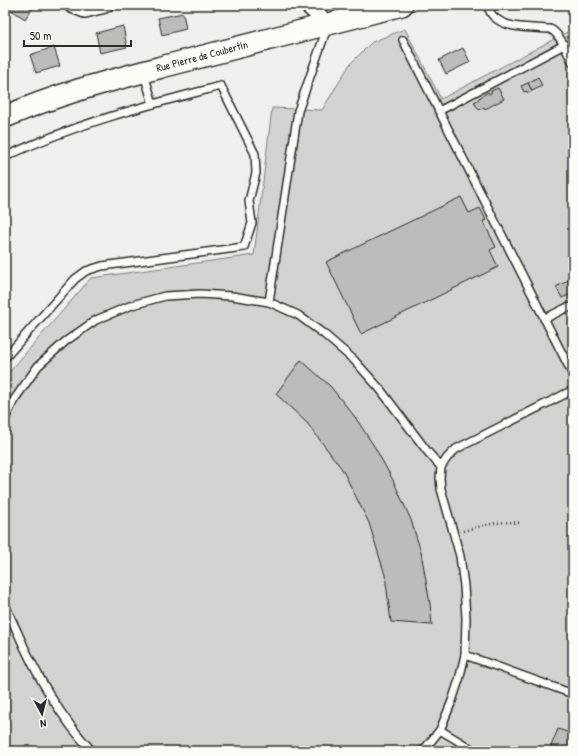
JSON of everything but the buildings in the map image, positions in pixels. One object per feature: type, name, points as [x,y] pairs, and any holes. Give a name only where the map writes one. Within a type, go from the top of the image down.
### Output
[{"type":"main road","name":"Rue Pierre de Coubertin","points":[[5,117],[31,106],[78,90],[265,39],[402,5]]},
{"type":"street","points":[[72,5],[85,10],[105,5]]},
{"type":"street","points":[[307,5],[328,24]]},
{"type":"lane","points":[[487,5],[492,15],[501,22],[515,27],[550,28],[555,31],[573,63]]},
{"type":"lane","points":[[269,302],[298,112],[328,24]]},
{"type":"lane","points":[[403,40],[573,375]]},
{"type":"lane","points":[[439,111],[564,45]]},
{"type":"lane","points":[[144,72],[153,104]]},
{"type":"lane","points":[[5,157],[68,130],[153,104],[221,86],[254,154],[256,173],[249,201],[252,223],[244,247],[102,266],[86,271],[75,279],[5,358]]},
{"type":"lane","points":[[5,418],[14,400],[38,366],[66,340],[96,320],[132,305],[166,296],[200,294],[232,296],[269,302],[298,315],[325,336],[354,360],[380,389],[427,452],[441,467]]},
{"type":"lane","points":[[544,319],[566,308],[573,307]]},
{"type":"lane","points":[[423,751],[440,730],[452,701],[465,655],[466,618],[464,586],[460,556],[441,489],[441,467],[456,449],[573,390]]},
{"type":"lane","points":[[5,604],[25,651],[39,677],[78,736],[92,751]]},
{"type":"lane","points":[[465,655],[573,694]]},
{"type":"lane","points":[[440,730],[475,751]]},
{"type":"path","points":[[453,533],[500,522],[520,523]]},
{"type":"shaded area","points":[[405,29],[441,99],[573,29],[573,751],[5,751],[5,377],[91,278],[254,255],[272,108],[322,110],[350,64],[372,42]]}]
